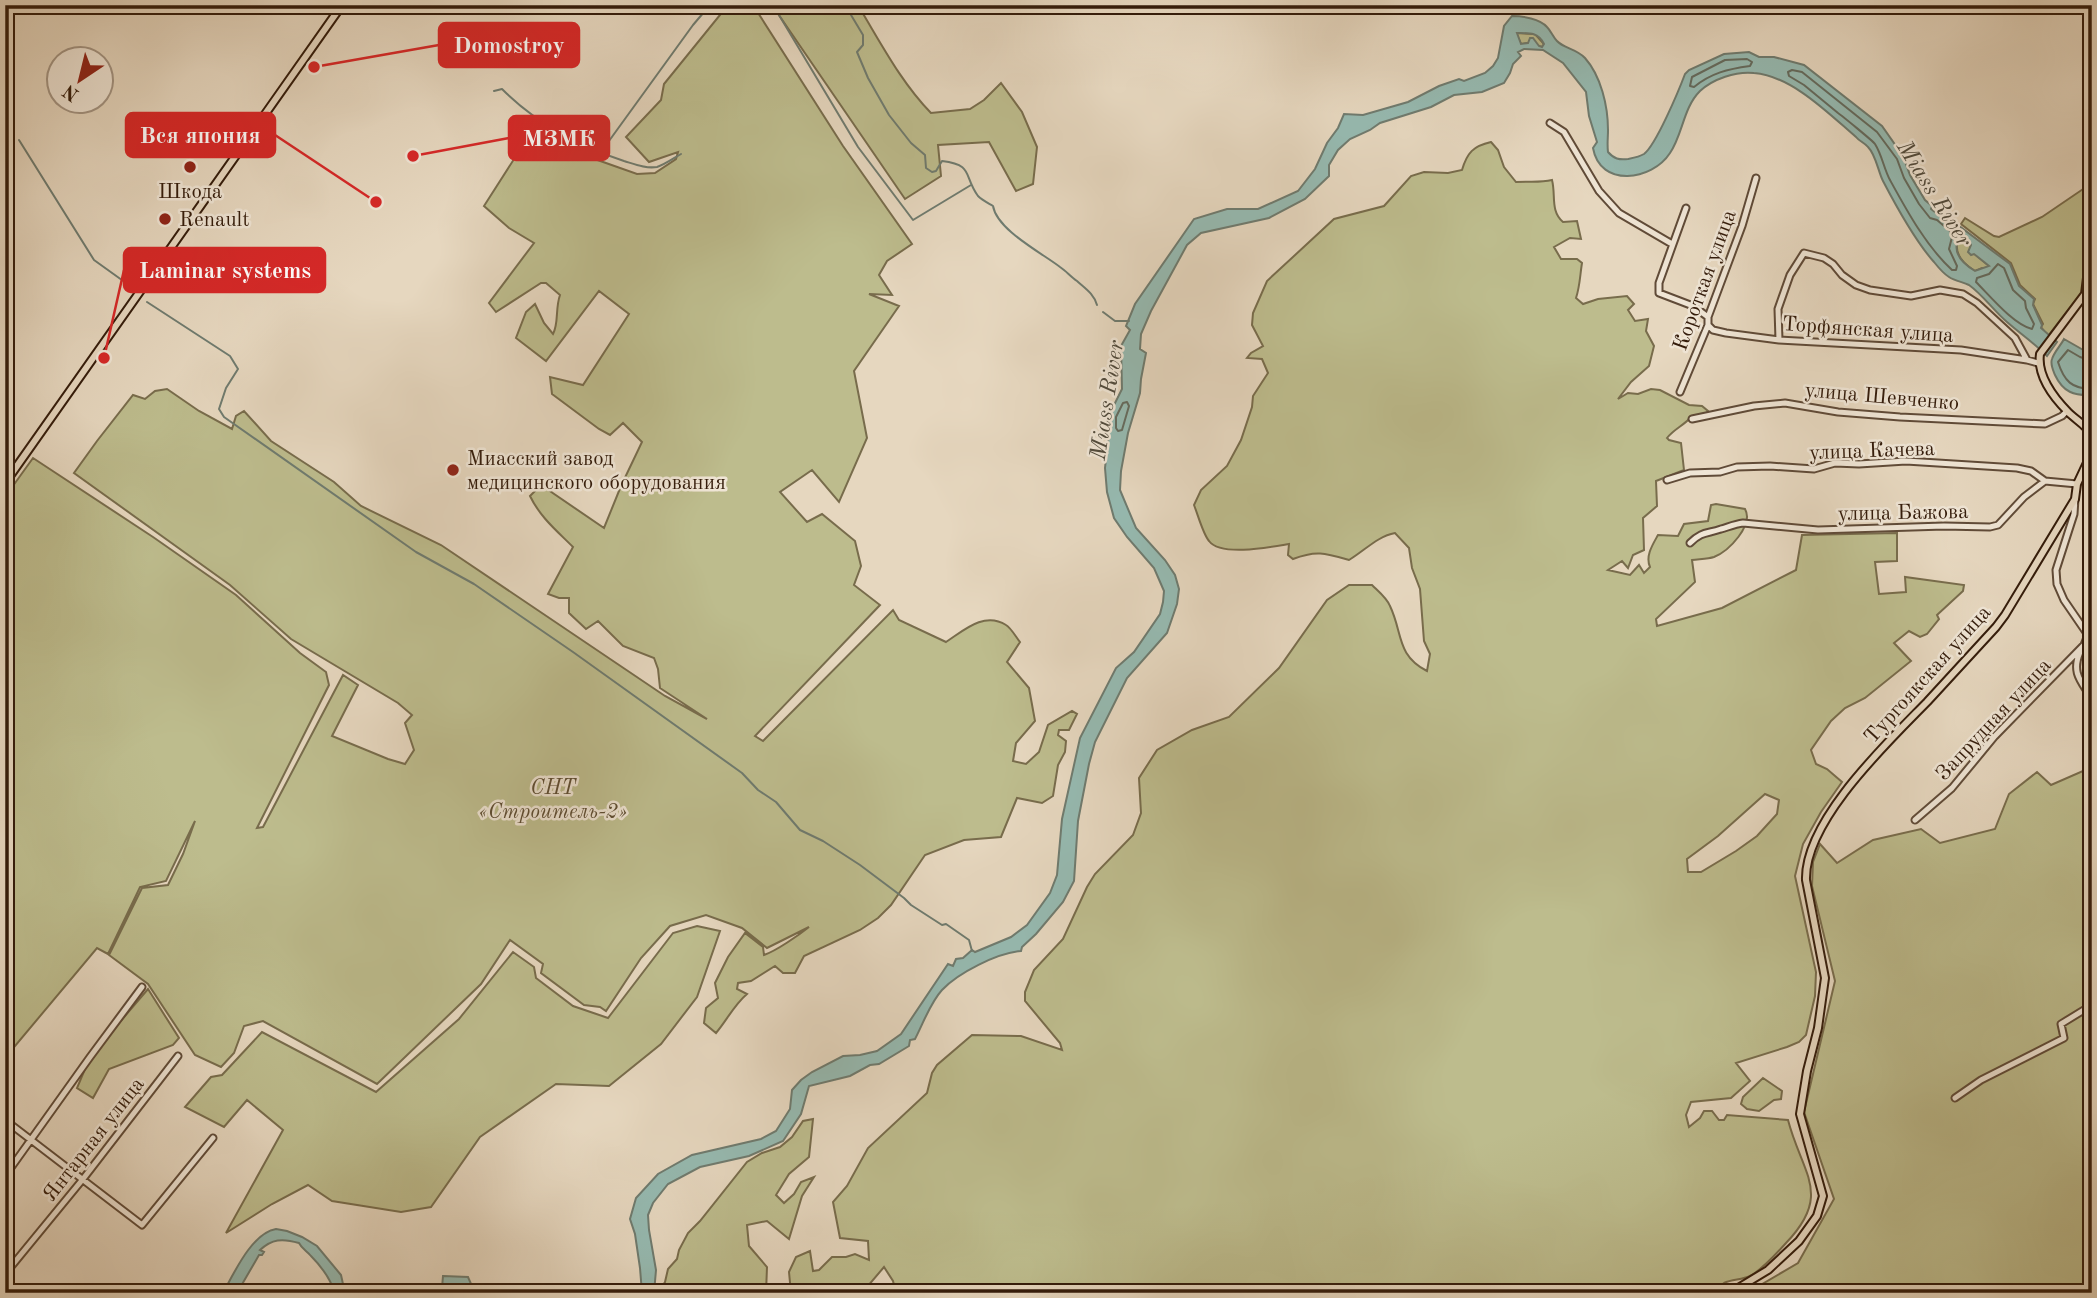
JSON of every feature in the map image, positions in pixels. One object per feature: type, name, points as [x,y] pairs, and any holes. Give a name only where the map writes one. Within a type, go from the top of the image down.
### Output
[{"type":"main road","points":[[5,483],[342,5]]},
{"type":"main road","points":[[2092,237],[2085,294],[2040,354],[2038,363],[2048,386],[2067,411],[2092,435]]},
{"type":"main road","name":"Тургоякская улица","points":[[1730,1293],[1768,1270],[1799,1241],[1817,1216],[1823,1196],[1800,1114],[1818,1028],[1825,978],[1806,880],[1806,869],[1818,836],[1848,789],[1880,751],[1996,627],[2075,499],[2077,484],[2092,452]]},
{"type":"street","points":[[1550,122],[1564,132],[1599,191],[1619,213],[1672,244]]},
{"type":"street","name":"Короткая улица","points":[[1680,392],[1708,325],[1708,317],[1742,226],[1756,178]]},
{"type":"street","points":[[1686,208],[1659,282],[1659,293],[1693,306],[1708,317]]},
{"type":"street","points":[[1779,340],[1778,309],[1790,275],[1804,253],[1824,258],[1856,285],[1870,290],[1911,296],[1940,290],[1963,294],[1977,303],[2015,338],[2027,359]]},
{"type":"street","name":"Торфянская улица","points":[[1708,325],[1713,330],[1726,333],[1779,340],[1961,350],[2027,359],[2038,363]]},
{"type":"street","name":"улица Шевченко","points":[[1692,419],[1754,405],[1785,403],[1838,412],[2045,424],[2067,411]]},
{"type":"street","name":"улица Качева","points":[[1667,480],[1690,473],[1720,472],[1737,467],[1814,469],[1835,463],[1906,461],[2017,468],[2031,471],[2045,481],[2077,484]]},
{"type":"street","name":"улица Бажова","points":[[1690,542],[1706,531],[1743,523],[1818,530],[1990,527],[1998,525],[2024,497],[2045,481]]},
{"type":"street","name":"Запрудная улица","points":[[1915,820],[1952,788],[1995,736],[2090,636],[2064,600],[2057,584],[2056,570],[2074,514],[2075,499]]},
{"type":"street","points":[[2084,645],[2077,658],[2076,673],[2092,699]]},
{"type":"street","points":[[5,1176],[142,987]]},
{"type":"street","points":[[1955,1098],[1980,1080],[2064,1038],[2061,1024],[2092,1005]]},
{"type":"street","name":"Янтарная улица","points":[[5,1274],[178,1056]]},
{"type":"street","points":[[5,1120],[142,1225],[214,1138]]},
{"type":"green space","name":"СНТ «Строитель-2»","points":[[728,5],[753,5],[843,146],[912,244],[887,261],[879,275],[892,295],[869,294],[899,306],[854,371],[867,438],[839,502],[812,470],[780,492],[807,522],[822,514],[855,541],[861,566],[854,585],[880,605],[755,736],[763,741],[893,610],[899,620],[946,642],[974,624],[998,621],[1008,626],[1020,642],[1007,662],[1029,688],[1035,721],[1016,743],[1013,761],[1026,764],[1039,752],[1048,725],[1072,711],[1077,714],[1069,730],[1059,730],[1058,735],[1066,741],[1065,752],[1058,765],[1053,796],[1042,803],[1017,798],[1001,837],[964,840],[925,855],[891,905],[878,918],[860,930],[804,956],[795,973],[783,973],[775,966],[751,981],[738,983],[737,989],[747,994],[716,1033],[704,1023],[706,1008],[718,998],[715,983],[728,957],[745,933],[763,947],[764,955],[809,927],[767,948],[742,928],[706,915],[670,926],[641,958],[606,1011],[600,1007],[584,1005],[541,973],[543,964],[510,940],[481,984],[377,1084],[263,1021],[244,1026],[234,1053],[221,1067],[195,1055],[148,984],[109,955],[142,888],[168,885],[195,821],[166,881],[140,887],[108,954],[97,948],[5,1058],[5,497],[33,458],[236,595],[300,653],[326,672],[329,685],[257,828],[263,827],[343,675],[358,685],[332,736],[405,764],[414,750],[405,723],[412,715],[398,703],[291,639],[230,585],[74,473],[133,395],[145,399],[155,391],[167,389],[232,429],[236,416],[244,411],[271,441],[334,482],[361,506],[441,545],[665,696],[707,719],[660,688],[654,658],[623,646],[598,621],[586,629],[569,613],[569,598],[548,594],[573,547],[544,517],[530,496],[541,485],[604,528],[642,442],[623,423],[610,435],[599,429],[552,394],[550,377],[583,385],[629,314],[599,291],[546,361],[516,338],[526,312],[535,304],[553,334],[560,295],[546,283],[541,283],[496,312],[489,303],[534,243],[509,228],[484,206],[532,131],[551,137],[589,157],[637,174],[655,173],[676,159],[678,152],[649,162],[626,137],[661,100],[664,84]]},
{"type":"green space","points":[[772,5],[865,5],[862,12],[885,51],[931,113],[970,109],[984,100],[1001,83],[1022,112],[1037,147],[1033,184],[1016,191],[989,142],[938,145],[941,176],[905,199]]},
{"type":"green space","points":[[1516,33],[1535,34],[1544,44],[1542,47],[1521,44]]},
{"type":"green space","points":[[1491,142],[1498,150],[1504,167],[1516,182],[1552,180],[1555,208],[1559,218],[1563,222],[1577,221],[1581,239],[1570,238],[1554,247],[1561,259],[1577,259],[1582,263],[1576,298],[1583,304],[1598,299],[1627,296],[1634,304],[1628,310],[1635,321],[1648,319],[1646,331],[1654,346],[1649,366],[1631,382],[1618,399],[1628,393],[1660,390],[1689,405],[1702,406],[1708,411],[1705,415],[1690,418],[1667,438],[1681,443],[1684,470],[1656,481],[1657,506],[1643,518],[1644,550],[1633,555],[1628,568],[1622,561],[1608,570],[1630,575],[1639,565],[1644,573],[1650,567],[1649,554],[1658,535],[1678,536],[1684,524],[1708,521],[1711,505],[1745,509],[1746,522],[1733,543],[1714,557],[1692,560],[1695,582],[1656,619],[1657,626],[1722,608],[1796,570],[1802,535],[1897,533],[1897,561],[1875,562],[1879,594],[1906,592],[1905,577],[1964,585],[1963,591],[1937,615],[1939,619],[1927,634],[1920,637],[1909,631],[1894,643],[1911,661],[1865,698],[1845,708],[1831,721],[1811,750],[1816,764],[1827,769],[1842,782],[1803,844],[1795,876],[1816,972],[1815,996],[1806,1035],[1799,1042],[1787,1047],[1736,1063],[1750,1081],[1731,1098],[1691,1102],[1686,1115],[1689,1127],[1704,1111],[1712,1111],[1719,1120],[1724,1120],[1727,1115],[1788,1120],[1810,1183],[1808,1211],[1800,1226],[1759,1270],[1747,1277],[1724,1283],[1711,1293],[896,1293],[893,1281],[884,1267],[862,1293],[791,1293],[789,1272],[796,1257],[810,1251],[813,1271],[819,1270],[832,1257],[855,1254],[869,1260],[868,1241],[840,1238],[833,1202],[847,1186],[868,1148],[927,1093],[937,1065],[972,1035],[1021,1036],[1062,1050],[1060,1043],[1025,1001],[1025,992],[1034,970],[1063,939],[1095,874],[1133,835],[1141,813],[1139,778],[1157,750],[1192,730],[1229,717],[1279,668],[1327,600],[1349,585],[1372,585],[1385,597],[1405,651],[1417,665],[1427,671],[1430,654],[1424,641],[1420,589],[1412,568],[1409,548],[1395,533],[1377,540],[1349,560],[1321,554],[1308,554],[1293,559],[1288,555],[1289,544],[1247,550],[1215,546],[1205,534],[1194,505],[1201,490],[1227,466],[1241,440],[1253,396],[1268,373],[1262,359],[1247,358],[1263,346],[1252,325],[1253,313],[1267,281],[1334,219],[1384,206],[1411,176],[1424,172],[1448,173],[1462,170],[1472,151]],"holes":[[[1765,794],[1779,800],[1777,814],[1757,836],[1701,872],[1688,872],[1687,859],[1718,836]]]},
{"type":"green space","points":[[2089,185],[2092,189],[2092,213],[2082,292],[2048,336],[2041,327],[2043,324],[2033,304],[2035,299],[2020,285],[2011,263],[1961,224],[1965,218],[1999,237],[2042,217]]},
{"type":"green space","points":[[1963,239],[1968,241],[1974,253],[1989,266],[1975,271],[1964,263],[1957,248],[1957,243]]},
{"type":"green space","points":[[2092,767],[2092,1293],[1747,1293],[1798,1263],[1834,1199],[1804,1112],[1835,981],[1812,886],[1813,862],[1820,844],[1837,863],[1873,840],[1921,829],[1940,843],[1995,829],[2009,794],[2037,772],[2051,785]]},
{"type":"green space","points":[[697,926],[720,931],[697,997],[661,1044],[609,1086],[556,1084],[480,1137],[431,1207],[401,1212],[332,1201],[308,1185],[226,1233],[283,1130],[247,1100],[224,1127],[185,1107],[211,1077],[222,1075],[262,1032],[376,1092],[459,1019],[513,952],[534,967],[536,978],[573,1006],[608,1018],[673,933]]},
{"type":"green space","points":[[148,989],[179,1038],[173,1045],[109,1069],[93,1098],[77,1088],[90,1057]]},
{"type":"green space","points":[[1763,1078],[1782,1091],[1781,1099],[1774,1100],[1759,1111],[1747,1109],[1741,1104],[1743,1097]]},
{"type":"green space","points":[[813,1119],[809,1157],[789,1174],[776,1195],[784,1203],[794,1194],[801,1182],[814,1177],[802,1196],[789,1239],[767,1221],[747,1225],[749,1246],[767,1267],[766,1293],[658,1293],[688,1233],[747,1162],[780,1147],[792,1137],[803,1121]]},
{"type":"water","points":[[1512,16],[1536,20],[1544,24],[1560,43],[1585,58],[1595,73],[1605,101],[1608,152],[1619,159],[1638,157],[1649,149],[1689,70],[1724,54],[1749,52],[1759,57],[1774,57],[1804,65],[1882,126],[1903,156],[1910,175],[1925,200],[1932,206],[1931,209],[2010,264],[2019,286],[2034,299],[2033,305],[2041,328],[2057,342],[2047,356],[2002,318],[1974,289],[1945,274],[1927,254],[1907,223],[1867,146],[1822,107],[1796,89],[1782,81],[1754,73],[1725,77],[1700,91],[1690,105],[1670,153],[1662,162],[1640,174],[1616,175],[1605,170],[1593,148],[1597,142],[1589,116],[1586,92],[1563,63],[1543,50],[1524,49],[1518,52],[1521,56],[1513,64],[1504,83],[1482,92],[1454,95],[1431,107],[1380,123],[1350,139],[1338,150],[1329,165],[1329,176],[1305,199],[1269,218],[1201,233],[1187,245],[1141,334],[1140,349],[1146,353],[1140,393],[1128,433],[1121,471],[1120,490],[1136,528],[1175,575],[1179,589],[1177,604],[1167,633],[1127,678],[1095,742],[1078,821],[1074,881],[1063,902],[1021,951],[978,965],[942,990],[930,1007],[915,1039],[910,1040],[909,1046],[879,1064],[870,1065],[850,1076],[809,1086],[801,1114],[783,1141],[749,1156],[700,1167],[668,1184],[653,1203],[648,1215],[656,1270],[654,1293],[642,1293],[635,1234],[630,1219],[636,1198],[658,1174],[692,1155],[761,1139],[776,1131],[790,1109],[792,1090],[801,1080],[843,1056],[877,1051],[901,1034],[948,964],[953,966],[956,959],[963,958],[972,950],[975,952],[1011,937],[1027,925],[1050,893],[1057,875],[1062,819],[1080,738],[1116,668],[1134,652],[1160,614],[1163,602],[1164,591],[1154,568],[1114,518],[1107,492],[1105,468],[1110,423],[1108,417],[1122,389],[1121,346],[1130,330],[1126,326],[1135,304],[1194,219],[1227,209],[1258,209],[1298,191],[1315,169],[1344,114],[1363,115],[1408,102],[1439,86],[1485,73],[1498,58],[1504,26]],"holes":[[[1517,33],[1536,35],[1544,44],[1539,46],[1533,38],[1530,38],[1528,43],[1521,44]],[[1963,239],[1971,245],[1968,252],[1989,266],[1975,271],[1964,263],[1957,248],[1957,243]]]},
{"type":"water","points":[[2064,339],[2092,355],[2092,395],[2070,392],[2055,375],[2051,361]]},
{"type":"water","points":[[2092,543],[2092,589],[2085,575],[2084,550]]},
{"type":"water","points":[[276,1229],[302,1237],[317,1246],[341,1275],[345,1293],[335,1293],[322,1269],[299,1243],[282,1240],[260,1250],[264,1252],[259,1255],[237,1293],[223,1293],[252,1246],[267,1232]]},
{"type":"water","points":[[443,1276],[468,1277],[475,1293],[451,1293],[442,1288]]},
{"type":"waterway","points":[[601,152],[710,5]]},
{"type":"waterway","points":[[773,5],[858,147],[913,220],[971,185]]},
{"type":"waterway","points":[[853,5],[851,15],[863,35],[863,45],[857,52],[868,78],[889,115],[911,143],[925,155],[926,168],[932,172],[936,171],[942,161],[963,168],[973,189],[993,206],[1003,224],[1084,287],[1097,305]]},
{"type":"waterway","points":[[494,91],[502,89],[529,112],[559,132],[624,161],[644,167],[657,167],[681,154]]},
{"type":"waterway","points":[[19,140],[94,260],[133,288]]},
{"type":"waterway","points":[[147,302],[230,356],[238,369],[226,388],[219,409],[224,417],[416,552],[474,584],[573,652],[742,773],[758,790],[776,802],[800,830],[860,865],[911,905],[969,940],[972,951]]},
{"type":"waterway","points":[[1103,312],[1115,321],[1129,321]]},
{"type":"place","name":"Domostroy","points":[[314,67]]},
{"type":"place","name":"МЗМК","points":[[413,156]]},
{"type":"place","name":"Шкода","points":[[190,167]]},
{"type":"place","name":"Вся япония","points":[[376,202]]},
{"type":"place","name":"Renault","points":[[165,219]]},
{"type":"place","name":"Laminar systems","points":[[104,358]]},
{"type":"place","name":"Миасский завод медицинского оборудования","points":[[453,470]]},
{"type":"water label","name":"Miass River","points":[[1935,193]]},
{"type":"water label","name":"Miass River","points":[[1106,400]]}]
